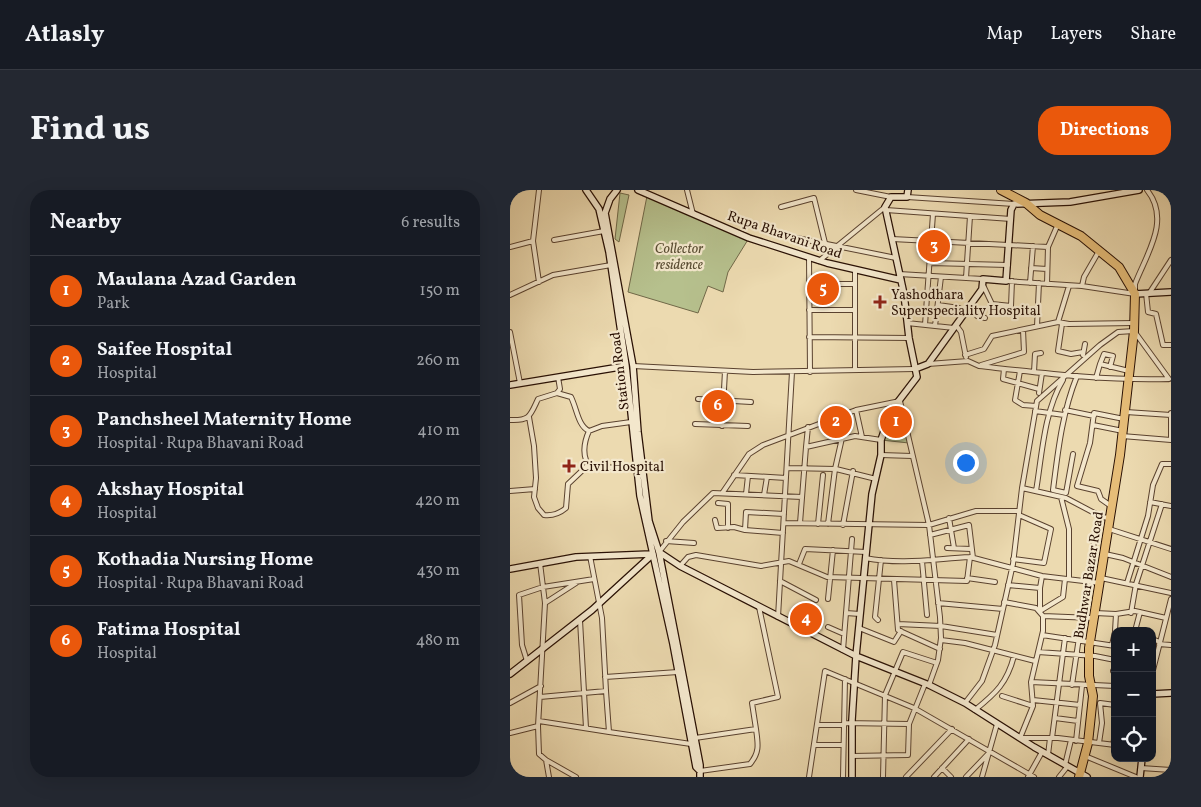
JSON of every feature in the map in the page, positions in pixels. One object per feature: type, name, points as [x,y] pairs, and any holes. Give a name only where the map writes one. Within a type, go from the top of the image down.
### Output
[{"type":"highway","points":[[1001,190],[1026,203],[1040,215],[1081,236],[1124,273],[1135,294]]},
{"type":"highway","name":"Budhwar Bazar Road","points":[[1082,776],[1093,696],[1089,656],[1090,642],[1125,416],[1134,327],[1135,294]]},
{"type":"street","points":[[539,190],[533,241],[539,282]]},
{"type":"street","points":[[586,190],[599,209],[611,266],[626,366],[636,468],[645,524],[656,553],[695,738],[700,774]]},
{"type":"street","name":"Station Road","points":[[617,190],[613,193],[605,214],[633,366],[642,478],[656,553]]},
{"type":"street","name":"Rupa Bhavani Road","points":[[638,190],[749,238],[819,261],[855,270],[900,277],[930,276],[982,281],[1082,286],[1135,294],[1171,292]]},
{"type":"street","points":[[687,190],[693,214]]},
{"type":"street","points":[[856,190],[891,197],[1014,204],[1070,202],[1139,190]]},
{"type":"street","points":[[907,198],[908,190]]},
{"type":"street","points":[[1135,294],[1135,284],[1159,222],[1156,200],[1147,190]]},
{"type":"street","points":[[819,261],[885,208],[891,197]]},
{"type":"street","points":[[781,207],[814,198],[825,243]]},
{"type":"street","points":[[982,281],[992,304],[1011,306],[1008,266],[1014,204]]},
{"type":"street","points":[[885,208],[1011,220]]},
{"type":"street","points":[[852,777],[852,723],[856,656],[868,525],[881,456],[880,440],[891,411],[917,377],[900,277],[885,208]]},
{"type":"street","points":[[925,325],[933,214]]},
{"type":"street","points":[[966,278],[970,216]]},
{"type":"street","points":[[1046,284],[1048,247],[1058,224]]},
{"type":"street","points":[[554,240],[604,231]]},
{"type":"street","points":[[782,235],[896,258]]},
{"type":"street","points":[[892,239],[1048,247]]},
{"type":"street","points":[[510,247],[533,241]]},
{"type":"street","points":[[1030,283],[1033,246]]},
{"type":"street","points":[[1082,286],[1084,276],[1099,251]]},
{"type":"street","points":[[809,257],[810,372]]},
{"type":"street","points":[[1171,260],[1170,266],[1148,292],[1148,312],[1156,314],[1163,346],[1171,345]]},
{"type":"street","points":[[930,263],[1008,266]]},
{"type":"street","points":[[510,295],[554,276],[611,266]]},
{"type":"street","points":[[1032,268],[1047,269]]},
{"type":"street","points":[[855,270],[855,370]]},
{"type":"street","points":[[935,326],[942,277]]},
{"type":"street","points":[[928,364],[982,288],[982,281]]},
{"type":"street","points":[[1037,326],[1039,283]]},
{"type":"street","points":[[809,284],[855,284]]},
{"type":"street","points":[[1069,286],[1060,323],[1058,351],[1072,354],[1084,352]]},
{"type":"street","points":[[972,303],[977,316],[985,318]]},
{"type":"street","points":[[938,305],[959,308],[958,314],[963,315]]},
{"type":"street","points":[[809,310],[855,310]]},
{"type":"street","points":[[908,323],[955,326],[961,332],[967,361]]},
{"type":"street","points":[[965,355],[984,348],[992,336],[1037,326],[1060,323],[1134,327]]},
{"type":"street","points":[[965,703],[982,681],[993,651],[1003,610],[1012,567],[1022,488],[1037,401],[1083,359],[1118,332],[1134,327]]},
{"type":"street","points":[[1134,327],[1170,379]]},
{"type":"street","points":[[978,366],[1024,352],[1023,330]]},
{"type":"street","points":[[510,332],[520,383]]},
{"type":"street","points":[[809,338],[909,338]]},
{"type":"street","points":[[1083,359],[1085,344]]},
{"type":"street","points":[[1034,372],[1035,354],[1042,353]]},
{"type":"street","points":[[1096,378],[1104,354],[1113,356],[1110,367]]},
{"type":"street","points":[[510,385],[626,366],[663,366],[725,371],[810,372],[915,369],[928,364],[967,361],[978,366],[1066,376],[1129,380],[1170,379]]},
{"type":"street","points":[[1100,364],[1129,371]]},
{"type":"street","points":[[1004,369],[1003,378],[1039,391],[1042,373]]},
{"type":"street","points":[[722,426],[725,371]]},
{"type":"street","points":[[1020,371],[1016,400],[1023,405],[1050,412],[1094,416],[1094,414],[1125,416],[1171,414],[1171,440],[1122,434],[1093,424]]},
{"type":"street","points":[[778,617],[790,434],[792,372]]},
{"type":"street","points":[[1036,491],[1050,412],[1056,392],[1066,376]]},
{"type":"street","points":[[1073,454],[1066,493],[1052,490],[1064,413],[1077,376]]},
{"type":"street","points":[[557,393],[560,389],[558,377]]},
{"type":"street","points":[[588,465],[568,484],[566,508],[552,516],[544,515],[538,508],[534,497],[534,446],[529,418],[538,399],[557,393],[571,397],[578,409],[580,424],[583,429],[589,431],[602,426],[631,422]]},
{"type":"street","points":[[698,399],[751,402]]},
{"type":"street","points":[[723,492],[749,454],[763,445],[856,410],[900,401]]},
{"type":"street","points":[[852,756],[908,755],[909,724],[914,708],[937,663],[940,649],[941,626],[929,525],[900,401]]},
{"type":"street","points":[[856,410],[862,437]]},
{"type":"street","points":[[1094,416],[1077,486],[1098,491],[1101,499],[1111,506]]},
{"type":"street","points":[[510,420],[523,421],[529,418]]},
{"type":"street","points":[[829,419],[836,439]]},
{"type":"street","points":[[695,424],[748,426]]},
{"type":"street","points":[[800,524],[808,427]]},
{"type":"street","points":[[588,465],[584,447],[589,431]]},
{"type":"street","points":[[806,447],[842,438],[862,437],[880,440]]},
{"type":"street","points":[[828,524],[835,468],[842,438]]},
{"type":"street","points":[[881,456],[912,456]]},
{"type":"street","points":[[1127,583],[1150,502],[1152,486],[1162,464],[1171,464]]},
{"type":"street","points":[[588,465],[591,467],[636,468]]},
{"type":"street","points":[[788,468],[835,468],[853,471],[876,479]]},
{"type":"street","points":[[843,524],[853,471]]},
{"type":"street","points":[[734,475],[786,478]]},
{"type":"street","points":[[746,494],[748,476]]},
{"type":"street","points":[[818,524],[823,476]]},
{"type":"street","points":[[764,495],[766,477]]},
{"type":"street","points":[[1022,488],[1061,497],[1102,517],[1109,518]]},
{"type":"street","points":[[510,491],[535,489]]},
{"type":"street","points":[[510,674],[580,620],[656,553],[666,540],[713,493],[802,497]]},
{"type":"street","points":[[1040,611],[1063,597],[1067,579],[1069,529],[1061,497]]},
{"type":"street","points":[[1150,502],[1171,506]]},
{"type":"street","points":[[718,503],[728,504],[728,528]]},
{"type":"street","points":[[1131,612],[1136,584],[1144,567],[1162,504]]},
{"type":"street","points":[[784,523],[929,525],[976,511],[1019,513],[1051,529],[1044,563],[1013,559]]},
{"type":"street","points":[[745,530],[746,512],[784,514]]},
{"type":"street","points":[[950,518],[954,548]]},
{"type":"street","points":[[715,520],[717,528],[783,533]]},
{"type":"street","points":[[680,566],[688,557],[696,555],[761,566],[789,561],[830,578],[967,581],[971,558],[969,525],[930,535]]},
{"type":"street","points":[[1109,529],[1140,540],[1171,547]]},
{"type":"street","points":[[1087,581],[1095,537]]},
{"type":"street","points":[[843,650],[852,539]]},
{"type":"street","points":[[666,540],[694,543]]},
{"type":"street","points":[[947,548],[970,549]]},
{"type":"street","points":[[799,564],[805,549],[851,551],[891,562],[971,558],[1042,576],[1136,584],[1171,593]]},
{"type":"street","points":[[828,599],[833,550]]},
{"type":"street","points":[[656,553],[696,767],[700,774]]},
{"type":"street","points":[[510,569],[590,556],[656,553],[843,650],[927,684],[965,703],[1082,776]]},
{"type":"street","points":[[1105,554],[1134,562],[1171,578]]},
{"type":"street","points":[[590,556],[602,618],[609,732]]},
{"type":"street","points":[[878,620],[875,617],[881,560]]},
{"type":"street","points":[[922,561],[927,615]]},
{"type":"street","points":[[540,563],[545,603],[538,750],[546,760],[576,777]]},
{"type":"street","points":[[1040,611],[1042,576]]},
{"type":"street","points":[[967,578],[995,582]]},
{"type":"street","points":[[527,661],[522,645],[519,595],[544,587],[594,579]]},
{"type":"street","points":[[894,580],[898,630],[940,649]]},
{"type":"street","points":[[780,581],[816,600]]},
{"type":"street","points":[[545,603],[578,582]]},
{"type":"street","points":[[1008,585],[1040,588]]},
{"type":"street","points":[[1156,649],[1171,599]]},
{"type":"street","points":[[1004,602],[1036,608],[1043,616],[1042,635],[1031,682],[1033,706],[1020,738]]},
{"type":"street","points":[[938,603],[1003,610]]},
{"type":"street","points":[[700,774],[750,764],[757,756],[758,748],[752,703],[778,697],[759,607]]},
{"type":"street","points":[[1043,616],[1082,617],[1140,612],[1166,618]]},
{"type":"street","points":[[1136,627],[1140,612]]},
{"type":"street","points":[[846,613],[860,614]]},
{"type":"street","points":[[1115,627],[1116,614]]},
{"type":"street","points":[[1072,685],[1082,617]]},
{"type":"street","points":[[580,620],[586,728]]},
{"type":"street","points":[[898,624],[941,626],[997,635]]},
{"type":"street","points":[[828,626],[844,634]]},
{"type":"street","points":[[859,628],[894,642],[901,631]]},
{"type":"street","points":[[1042,635],[1111,646]]},
{"type":"street","points":[[1048,755],[1060,684],[1065,638]]},
{"type":"street","points":[[941,640],[965,643],[1035,661]]},
{"type":"street","points":[[1156,641],[1171,646]]},
{"type":"street","points":[[883,777],[885,695],[903,652],[937,663]]},
{"type":"street","points":[[1038,652],[1077,654],[1111,659]]},
{"type":"street","points":[[975,710],[996,693],[1009,674],[1014,656]]},
{"type":"street","points":[[809,777],[825,671],[914,708],[1034,777]]},
{"type":"street","points":[[606,677],[678,672]]},
{"type":"street","points":[[843,777],[844,679]]},
{"type":"street","points":[[1031,682],[1111,686]]},
{"type":"street","points":[[510,702],[541,686]]},
{"type":"street","points":[[1059,777],[1066,766],[1073,741],[1078,721],[1082,686]]},
{"type":"street","points":[[540,697],[606,691]]},
{"type":"street","points":[[1156,694],[1171,693]]},
{"type":"street","points":[[1002,696],[1033,706]]},
{"type":"street","points":[[1033,700],[1080,705]]},
{"type":"street","points":[[1099,744],[1102,723],[1100,703],[1111,704]]},
{"type":"street","points":[[1055,718],[1078,721]]},
{"type":"street","points":[[817,725],[852,723],[909,724]]},
{"type":"street","points":[[510,733],[538,724],[586,728],[692,744]]},
{"type":"street","points":[[982,777],[997,724]]},
{"type":"street","points":[[695,738],[756,729]]},
{"type":"street","points":[[906,777],[952,729]]},
{"type":"street","points":[[934,777],[969,738]]},
{"type":"street","points":[[1020,738],[1051,738],[1111,745]]},
{"type":"street","points":[[814,744],[843,745]]},
{"type":"street","points":[[966,777],[990,751]]},
{"type":"street","points":[[1028,775],[1042,752]]},
{"type":"street","points":[[1085,756],[1136,777]]},
{"type":"street","points":[[546,760],[549,777]]},
{"type":"street","points":[[1140,777],[1142,762]]},
{"type":"street","points":[[942,768],[951,777]]},
{"type":"street","points":[[1141,768],[1171,770]]},
{"type":"green space","points":[[620,193],[629,195],[619,242],[615,239]]},
{"type":"green space","name":"Collector residence","points":[[647,196],[749,238],[728,272],[723,292],[708,286],[698,313],[628,292]]},
{"type":"green space","points":[[900,401],[909,443],[881,440],[891,411]]},
{"type":"place","name":"Panchsheel Maternity Home","points":[[934,246]]},
{"type":"place","name":"Kothadia Nursing Home","points":[[823,289]]},
{"type":"place","name":"Yashodhara Superspeciality Hospital","points":[[880,302]]},
{"type":"place","name":"Fatima Hospital","points":[[718,406]]},
{"type":"place","name":"Saifee Hospital","points":[[836,422]]},
{"type":"place","name":"Maulana Azad Garden","points":[[896,422]]},
{"type":"place","name":"Civil Hospital","points":[[569,466]]},
{"type":"place","name":"Akshay Hospital","points":[[806,619]]}]
